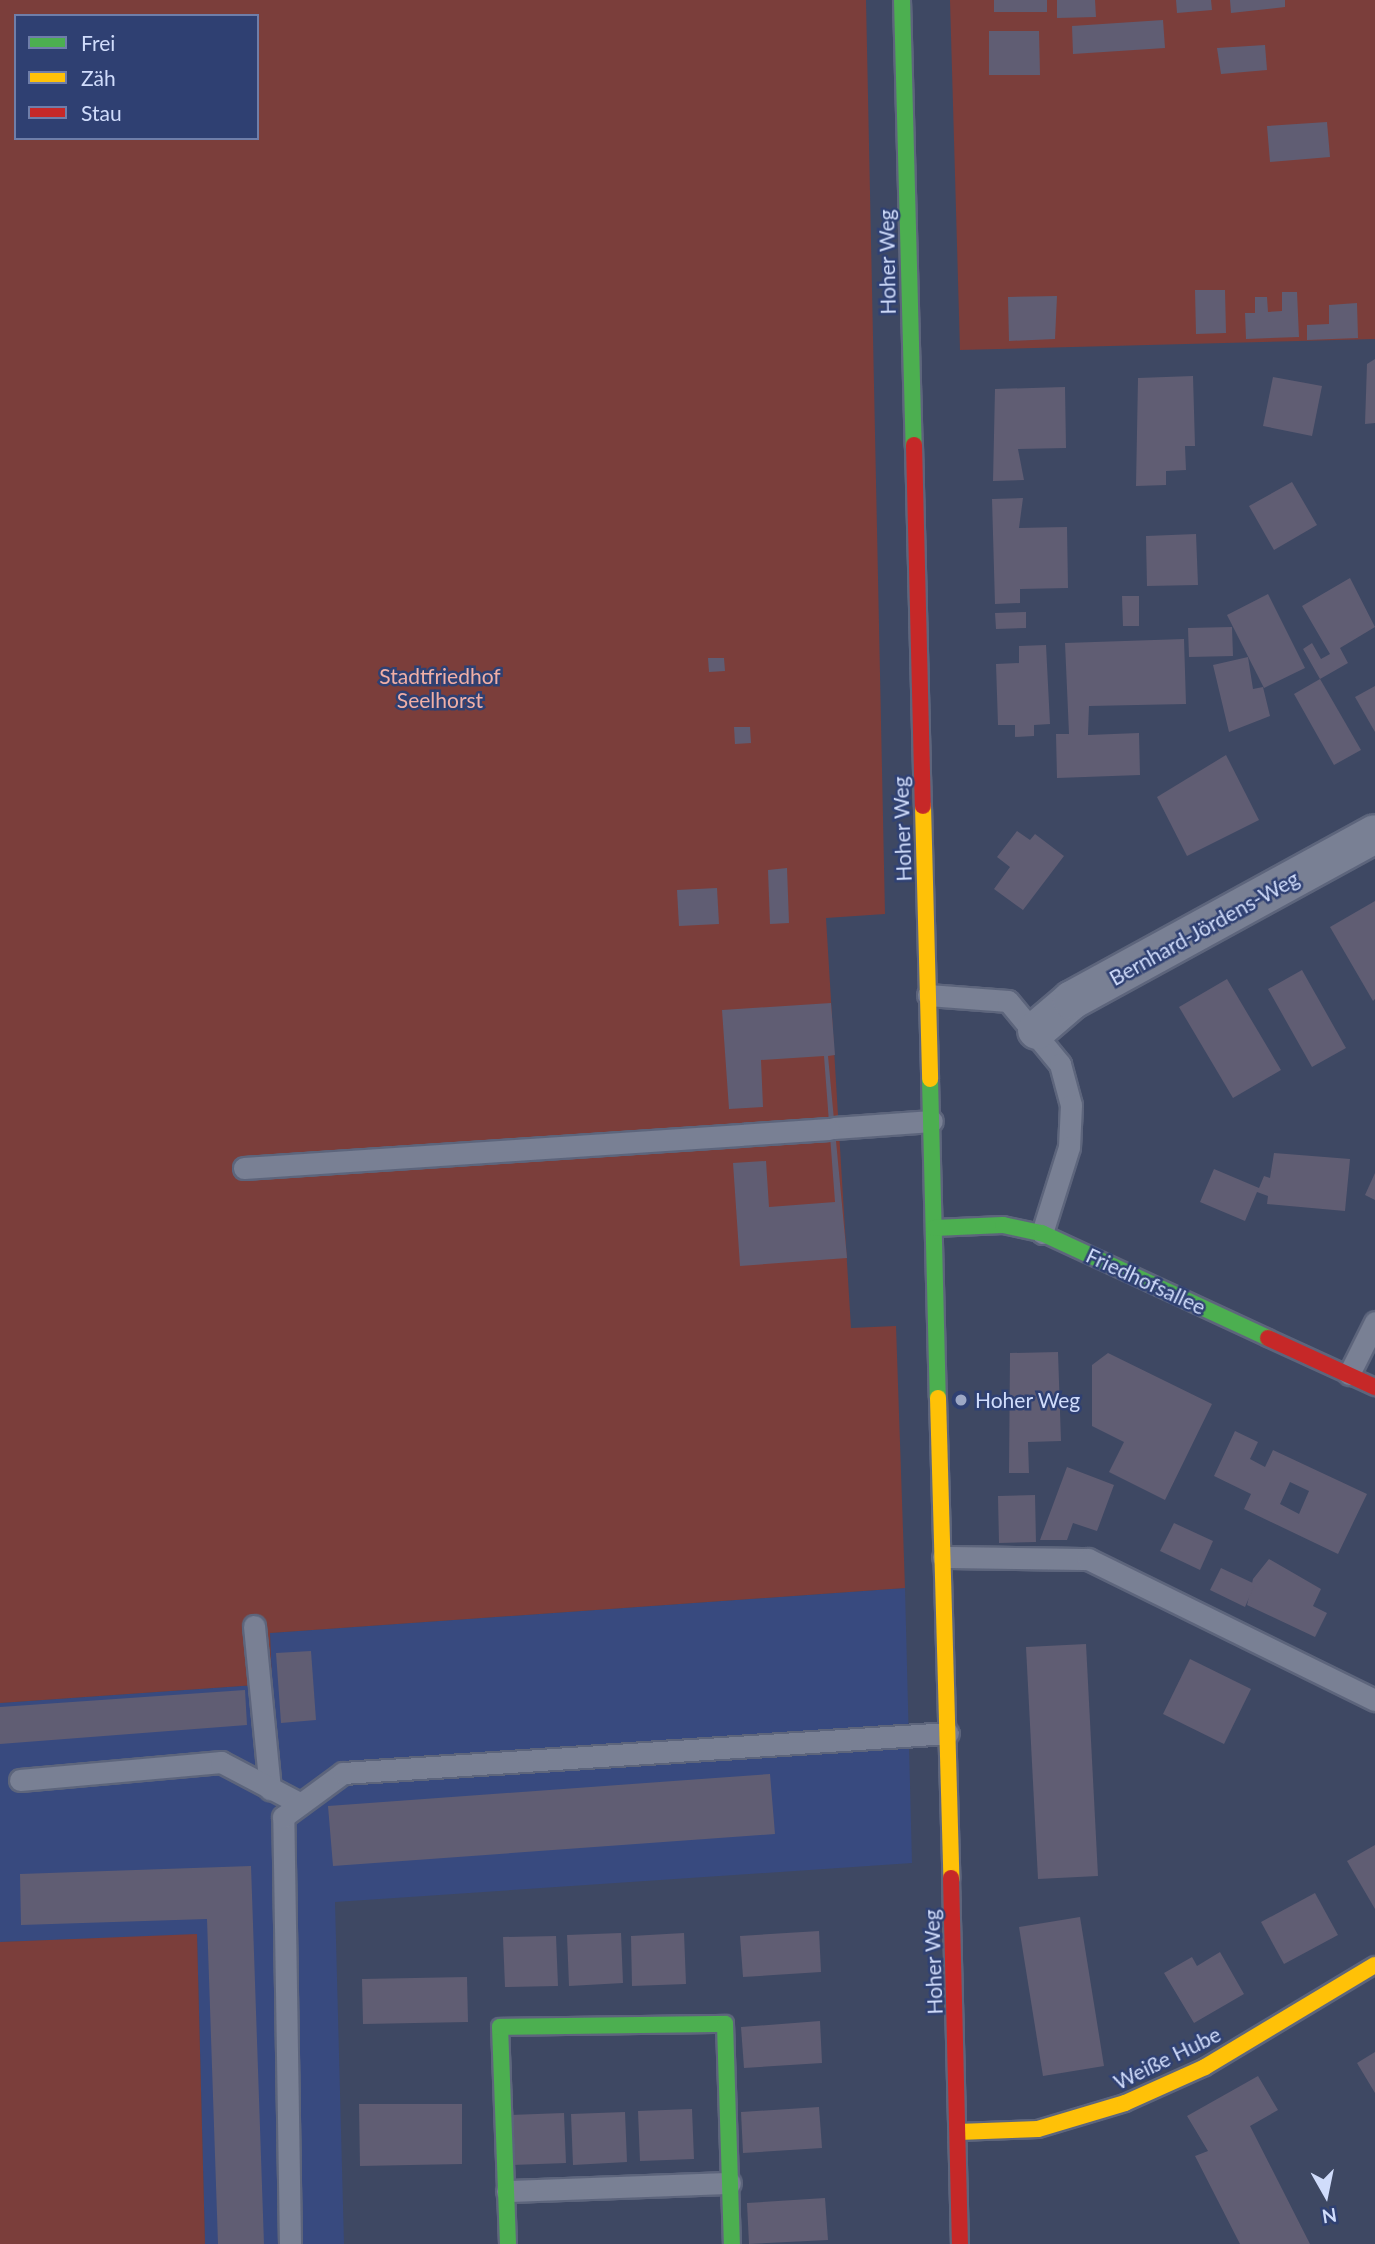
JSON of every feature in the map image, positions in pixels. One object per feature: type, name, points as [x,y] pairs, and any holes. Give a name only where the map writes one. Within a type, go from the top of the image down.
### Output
[{"type":"street","name":"Hoher Weg","points":[[902,0],[960,2244]]},
{"type":"street","name":"Bernhard-Jördens-Weg","points":[[1037,1030],[1072,1000],[1375,834]]},
{"type":"street","name":"Friedhofsallee","points":[[934,1228],[1003,1225],[1042,1233],[1375,1387]]},
{"type":"street","name":"Weiße Hube","points":[[958,2132],[1038,2129],[1125,2103],[1205,2067],[1375,1965]]},
{"type":"street","points":[[508,2244],[500,2028],[725,2024],[732,2244]]},
{"type":"lane","points":[[928,995],[1008,1001],[1037,1030],[1060,1064],[1071,1105],[1069,1147],[1042,1233]]},
{"type":"lane","points":[[244,1168],[932,1121]]},
{"type":"lane","points":[[1349,1374],[1375,1322]]},
{"type":"lane","points":[[943,1557],[1088,1559],[1375,1700]]},
{"type":"lane","points":[[254,1626],[270,1789]]},
{"type":"lane","points":[[290,2244],[283,1817],[343,1773],[948,1733]]},
{"type":"lane","points":[[20,1780],[221,1762],[301,1804]]},
{"type":"lane","points":[[507,2191],[730,2183]]},
{"type":"shaded area","points":[[905,1588],[912,1863],[335,1902],[344,2244],[205,2244],[197,1935],[0,1942],[0,1703],[272,1684],[270,1633]]},
{"type":"green space","name":"Stadtfriedhof Seelhorst","points":[[0,0],[866,0],[885,914],[826,918],[851,1328],[896,1326],[905,1588],[270,1633],[272,1684],[0,1703]]},
{"type":"green space","points":[[950,0],[1375,0],[1375,339],[960,350]]},
{"type":"green space","points":[[197,1934],[205,2244],[0,2244],[0,1942]]},
{"type":"building","points":[[994,0],[1047,0],[1047,12],[994,12]]},
{"type":"building","points":[[1057,0],[1095,0],[1096,17],[1057,18]]},
{"type":"building","points":[[1176,0],[1211,0],[1212,10],[1177,13]]},
{"type":"building","points":[[1230,0],[1285,0],[1285,7],[1231,13]]},
{"type":"building","points":[[1163,20],[1165,48],[1073,54],[1072,26]]},
{"type":"building","points":[[989,31],[1039,31],[1040,75],[989,75]]},
{"type":"building","points":[[1265,45],[1267,70],[1221,74],[1217,48]]},
{"type":"building","points":[[1327,122],[1330,157],[1270,162],[1267,126]]},
{"type":"building","points":[[1195,290],[1225,290],[1226,333],[1196,334]]},
{"type":"building","points":[[1282,292],[1297,292],[1299,337],[1246,339],[1245,313],[1255,313],[1255,297],[1267,297],[1268,312],[1282,311]]},
{"type":"building","points":[[1057,296],[1055,339],[1009,341],[1008,297]]},
{"type":"building","points":[[1357,303],[1358,338],[1307,340],[1307,325],[1329,324],[1329,305]]},
{"type":"building","points":[[1375,359],[1375,423],[1365,424],[1367,364]]},
{"type":"building","points":[[1193,376],[1195,446],[1185,446],[1186,470],[1166,471],[1166,485],[1136,486],[1138,378]]},
{"type":"building","points":[[1273,377],[1322,386],[1312,436],[1263,426]]},
{"type":"building","points":[[1065,387],[1066,448],[1018,449],[1024,480],[993,481],[995,389]]},
{"type":"building","points":[[1292,482],[1317,525],[1274,550],[1249,506]]},
{"type":"building","points":[[1023,498],[1019,528],[1067,527],[1068,588],[1020,589],[1020,603],[995,604],[992,499]]},
{"type":"building","points":[[1196,534],[1198,585],[1147,586],[1146,536]]},
{"type":"building","points":[[1350,578],[1375,627],[1340,648],[1348,663],[1320,679],[1303,649],[1312,643],[1321,659],[1330,654],[1302,606]]},
{"type":"building","points":[[1268,594],[1305,668],[1264,688],[1227,615]]},
{"type":"building","points":[[1122,596],[1139,596],[1139,626],[1123,626]]},
{"type":"building","points":[[1026,612],[1026,628],[996,629],[995,613]]},
{"type":"building","points":[[1232,627],[1233,656],[1189,657],[1188,628]]},
{"type":"building","points":[[1184,639],[1186,704],[1089,706],[1088,735],[1139,733],[1140,775],[1057,778],[1056,734],[1069,734],[1065,643]]},
{"type":"building","points":[[1046,645],[1050,724],[1034,725],[1034,736],[1015,737],[1015,725],[998,725],[996,664],[1019,663],[1019,646]]},
{"type":"building","points":[[1248,657],[1253,689],[1263,687],[1270,716],[1229,732],[1213,665]]},
{"type":"building","points":[[708,658],[724,658],[725,671],[709,672]]},
{"type":"building","points":[[1320,679],[1361,750],[1334,765],[1294,694]]},
{"type":"building","points":[[1375,686],[1375,732],[1355,697]]},
{"type":"building","points":[[734,727],[750,727],[751,743],[735,744]]},
{"type":"building","points":[[1226,755],[1259,820],[1187,856],[1157,797]]},
{"type":"building","points":[[1017,831],[1030,840],[1035,834],[1064,856],[1023,910],[994,889],[1010,867],[997,857]]},
{"type":"building","points":[[787,868],[789,923],[770,924],[768,870]]},
{"type":"building","points":[[717,888],[719,924],[679,926],[677,890]]},
{"type":"building","points":[[1375,901],[1375,999],[1373,1001],[1330,927]]},
{"type":"building","points":[[1302,970],[1346,1048],[1312,1067],[1268,989]]},
{"type":"building","points":[[1227,979],[1281,1070],[1233,1098],[1179,1007]]},
{"type":"building","points":[[831,1003],[835,1055],[828,1056],[847,1258],[740,1266],[733,1163],[766,1161],[769,1207],[835,1202],[824,1056],[761,1060],[763,1107],[729,1109],[722,1010]]},
{"type":"building","points":[[1274,1153],[1350,1159],[1345,1211],[1267,1204],[1268,1196],[1257,1192],[1245,1221],[1200,1202],[1214,1169],[1259,1188],[1264,1176],[1270,1178]]},
{"type":"building","points":[[1375,1173],[1375,1200],[1365,1195]]},
{"type":"building","points":[[1058,1352],[1061,1441],[1028,1442],[1029,1473],[1009,1473],[1010,1353]]},
{"type":"building","points":[[1108,1353],[1212,1404],[1165,1500],[1109,1472],[1124,1442],[1092,1426],[1092,1365]]},
{"type":"building","points":[[1235,1431],[1258,1442],[1250,1459],[1265,1467],[1273,1450],[1367,1494],[1338,1554],[1244,1509],[1251,1494],[1214,1476]],"holes":[[[1290,1482],[1309,1491],[1299,1514],[1280,1504]]]},
{"type":"building","points":[[1067,1467],[1114,1485],[1097,1531],[1073,1523],[1067,1540],[1040,1540]]},
{"type":"building","points":[[1035,1495],[1036,1542],[999,1543],[998,1496]]},
{"type":"building","points":[[1174,1523],[1213,1541],[1200,1570],[1160,1551]]},
{"type":"building","points":[[1269,1559],[1321,1589],[1313,1606],[1327,1613],[1315,1637],[1247,1605],[1253,1579]]},
{"type":"building","points":[[1221,1568],[1255,1584],[1245,1607],[1210,1590]]},
{"type":"building","points":[[1086,1644],[1098,1876],[1038,1879],[1026,1647]]},
{"type":"building","points":[[311,1651],[316,1720],[281,1723],[276,1653]]},
{"type":"building","points":[[1190,1659],[1251,1689],[1224,1744],[1163,1714]]},
{"type":"building","points":[[245,1690],[247,1725],[0,1744],[0,1707]]},
{"type":"building","points":[[770,1774],[775,1834],[333,1866],[328,1806]]},
{"type":"building","points":[[1375,1845],[1375,1909],[1347,1861]]},
{"type":"building","points":[[251,1866],[264,2244],[218,2244],[207,1919],[21,1925],[20,1874]]},
{"type":"building","points":[[1315,1893],[1338,1935],[1284,1964],[1261,1922]]},
{"type":"building","points":[[1080,1917],[1104,2066],[1043,2076],[1019,1927]]},
{"type":"building","points":[[819,1931],[821,1972],[743,1977],[740,1936]]},
{"type":"building","points":[[621,1933],[623,1983],[569,1986],[567,1935]]},
{"type":"building","points":[[684,1933],[686,1984],[632,1986],[631,1936]]},
{"type":"building","points":[[556,1936],[558,1986],[505,1987],[503,1937]]},
{"type":"building","points":[[1220,1952],[1244,1994],[1194,2023],[1164,1973],[1192,1957],[1197,1966]]},
{"type":"building","points":[[467,1977],[468,2022],[363,2024],[362,1979]]},
{"type":"building","points":[[820,2021],[822,2063],[744,2068],[741,2027]]},
{"type":"building","points":[[1375,2052],[1375,2093],[1357,2063]]},
{"type":"building","points":[[1258,2076],[1278,2110],[1250,2126],[1310,2244],[1240,2244],[1195,2156],[1208,2151],[1187,2116]]},
{"type":"building","points":[[359,2104],[462,2104],[462,2164],[360,2166]]},
{"type":"building","points":[[819,2107],[822,2148],[743,2153],[741,2112]]},
{"type":"building","points":[[692,2109],[694,2159],[640,2161],[638,2111]]},
{"type":"building","points":[[625,2112],[627,2162],[573,2165],[571,2114]]},
{"type":"building","points":[[564,2113],[566,2163],[512,2165],[510,2115]]},
{"type":"building","points":[[825,2198],[828,2240],[749,2244],[747,2203]]},
{"type":"traffic: fast","points":[[902,0],[914,445]]},
{"type":"traffic: fast","points":[[930,1079],[938,1398]]},
{"type":"traffic: fast","points":[[934,1228],[1003,1225],[1042,1233],[1268,1338]]},
{"type":"traffic: fast","points":[[508,2244],[500,2027],[725,2024],[732,2244]]},
{"type":"traffic: slow","points":[[923,806],[930,1079]]},
{"type":"traffic: slow","points":[[938,1398],[951,1878]]},
{"type":"traffic: slow","points":[[958,2132],[1038,2129],[1125,2103],[1205,2067],[1375,1965]]},
{"type":"traffic: jam","points":[[914,445],[923,806]]},
{"type":"traffic: jam","points":[[1268,1338],[1375,1387]]},
{"type":"traffic: jam","points":[[951,1878],[960,2244]]},
{"type":"place","name":"Hoher Weg","points":[[961,1400]]}]
